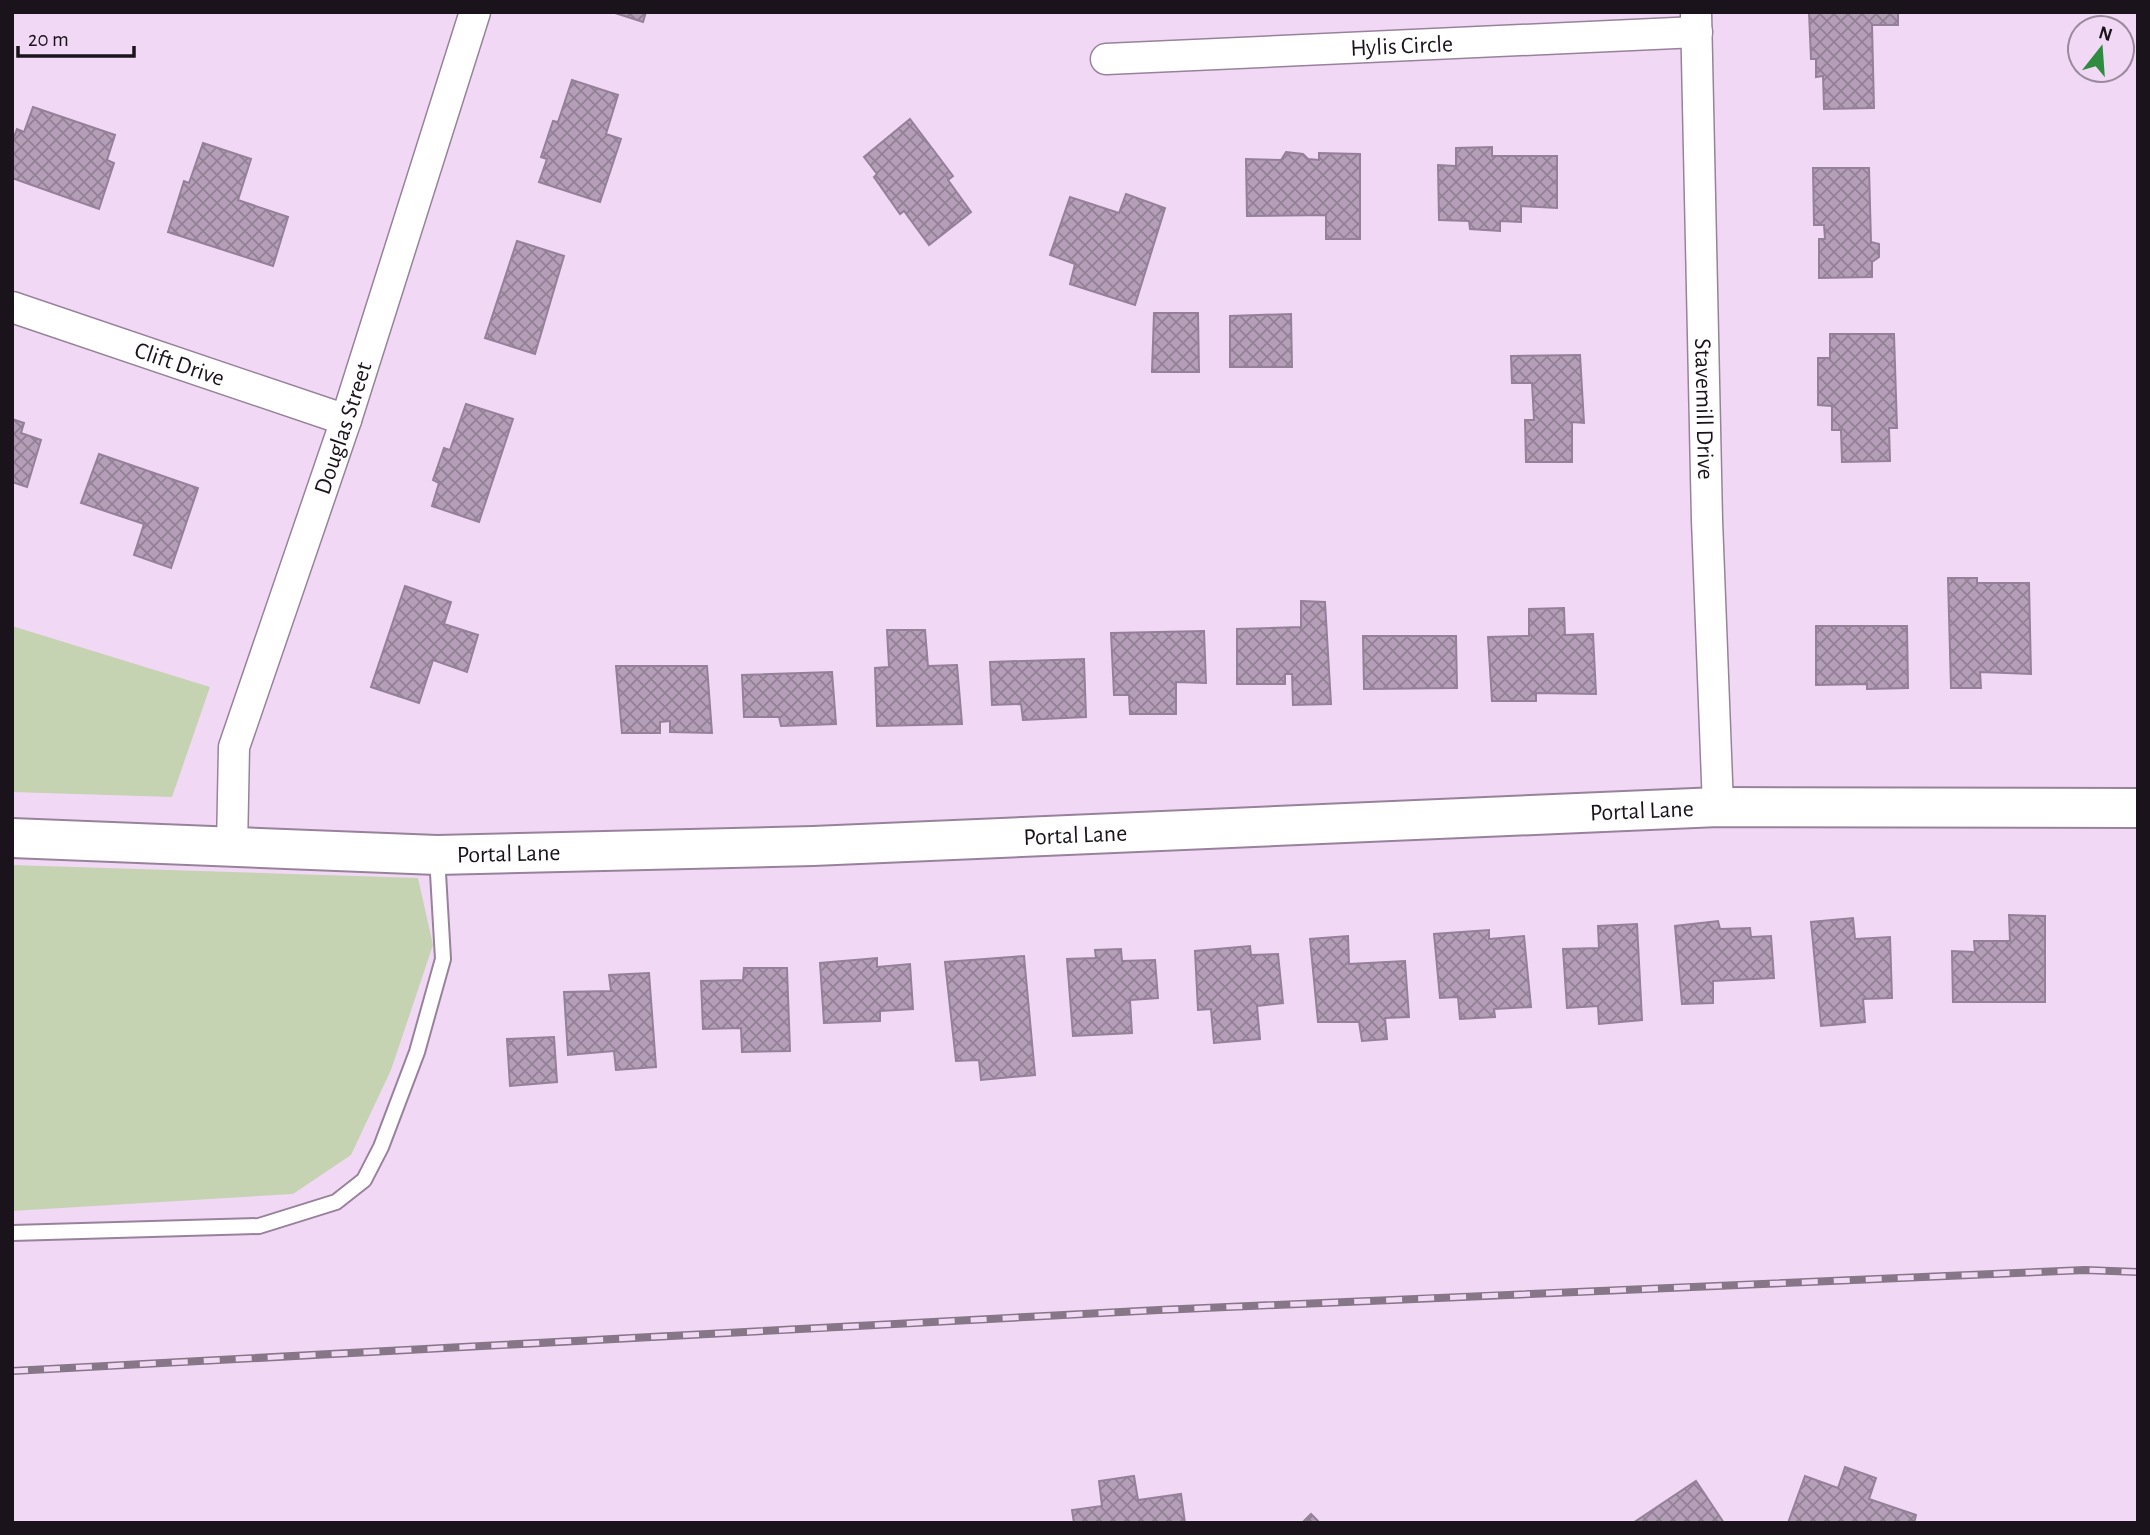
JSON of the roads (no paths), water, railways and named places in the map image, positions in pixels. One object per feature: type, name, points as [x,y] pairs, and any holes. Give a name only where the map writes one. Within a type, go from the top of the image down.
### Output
[{"type":"street","name":"Douglas Street","points":[[232,848],[234,747],[346,420],[475,12]]},
{"type":"street","name":"Hylis Circle","points":[[1106,59],[1697,22]]},
{"type":"street","name":"Stavemill Drive","points":[[1697,22],[1707,520],[1718,807]]},
{"type":"street","name":"Clift Drive","points":[[12,307],[346,420]]},
{"type":"street","name":"Portal Lane","points":[[12,838],[436,855],[813,846],[1718,807],[2138,808]]},
{"type":"lane","points":[[12,1233],[259,1226],[336,1202],[364,1180],[381,1147],[417,1052],[443,959],[436,855]]},
{"type":"railway","points":[[12,1371],[1159,1310],[2085,1270],[2138,1272]]}]
